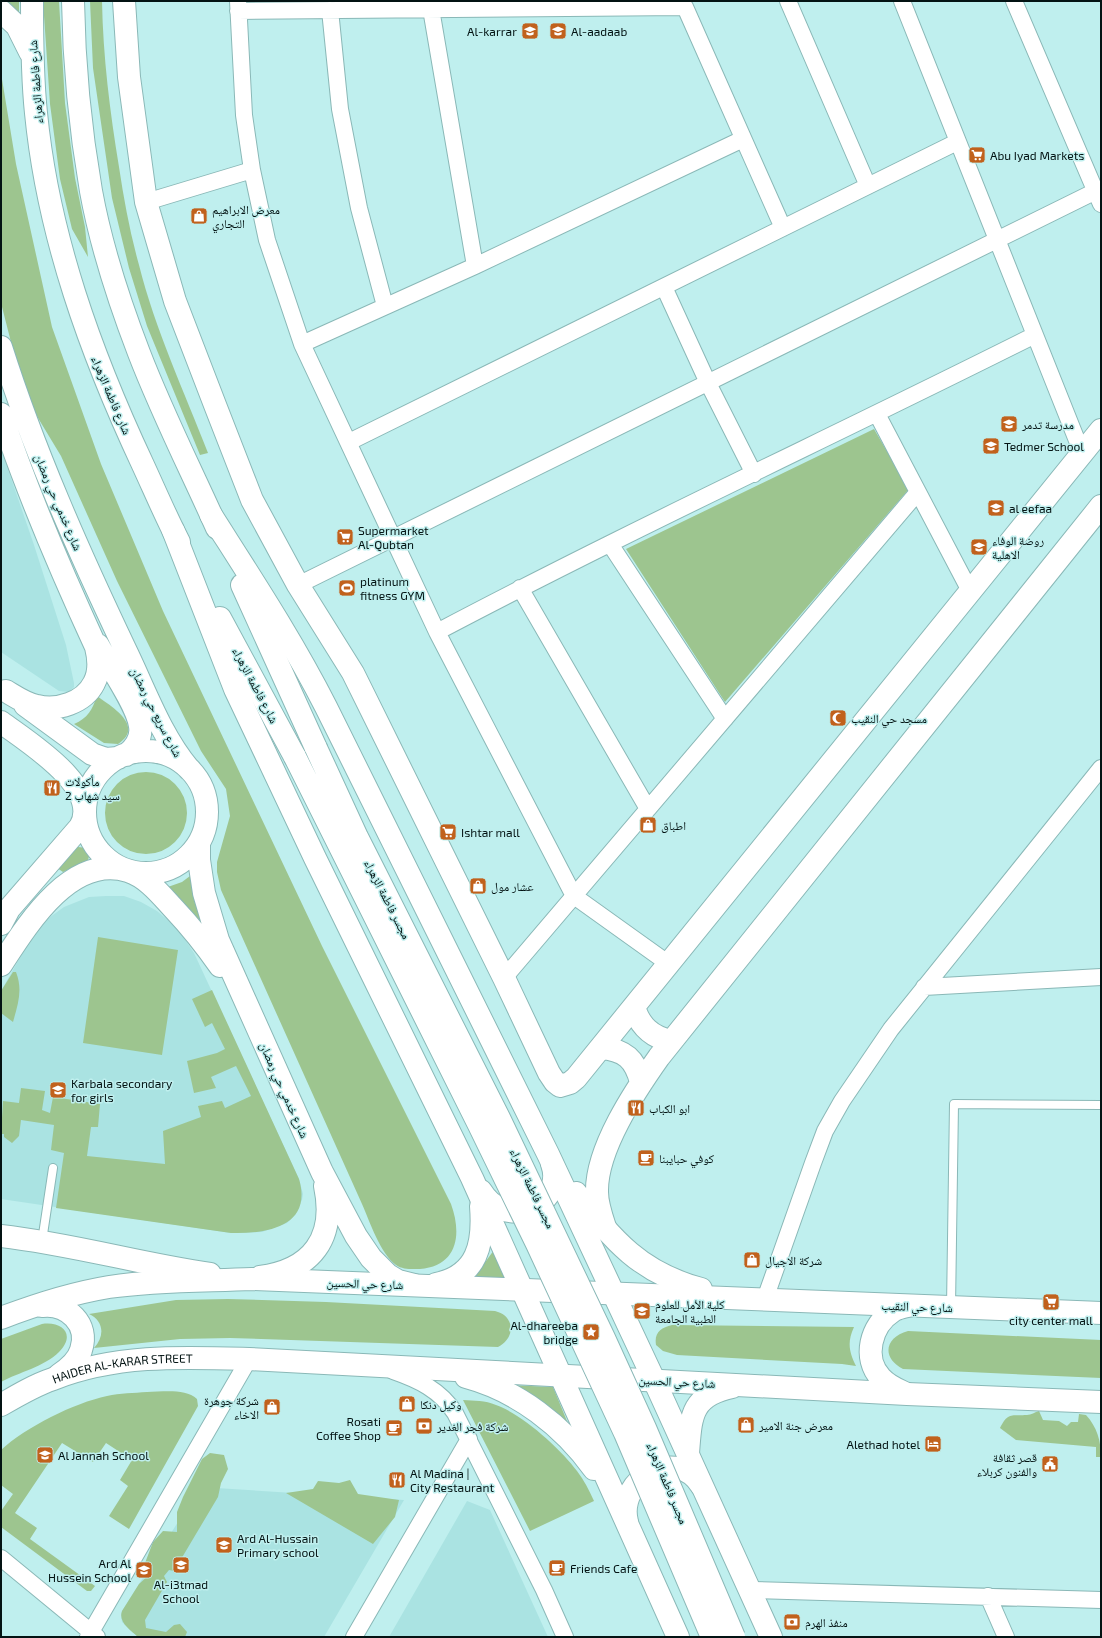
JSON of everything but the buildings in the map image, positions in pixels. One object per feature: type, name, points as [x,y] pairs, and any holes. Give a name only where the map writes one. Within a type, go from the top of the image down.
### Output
[{"type":"main road","name":"شارع فاطمة الزهراء","points":[[32,1],[32,60],[36,114],[50,201],[90,341],[121,419],[173,530],[295,757]]},
{"type":"main road","points":[[73,1],[75,64],[91,192],[114,279],[139,354],[169,425],[211,515],[306,666],[548,1154],[614,1293],[751,1590],[771,1637]]},
{"type":"main road","points":[[124,1],[129,77],[146,202],[175,301],[252,500],[298,585],[353,673],[504,978],[549,1073],[555,1082],[560,1086],[570,1084],[601,1048],[1101,430]]},
{"type":"main road","points":[[1,11],[11,20],[22,34],[32,60]]},
{"type":"main road","name":"شارع خدمي حي رمضان","points":[[1,347],[48,479],[68,526],[127,652]]},
{"type":"main road","points":[[1,414],[36,512],[88,628],[96,647],[99,660],[94,684],[85,694],[74,702],[62,707],[48,708],[35,706],[4,690]]},
{"type":"main road","points":[[606,1230],[597,1200],[597,1184],[601,1166],[615,1130],[640,1082],[671,1041],[1101,506]]},
{"type":"main road","name":"مجسر فاطمة الزهراء","points":[[211,515],[361,844],[499,1118],[598,1324],[645,1428],[734,1637]]},
{"type":"main road","points":[[173,530],[235,688],[315,858],[472,1178],[562,1375],[678,1637]]},
{"type":"main road","points":[[4,912],[80,827],[84,820],[87,795],[94,780],[105,767],[134,748],[141,731],[139,722],[130,701],[88,628]]},
{"type":"main road","name":"شارع سريع حي رمضان","points":[[127,652],[168,738],[179,757],[189,769]]},
{"type":"main road","points":[[1,965],[28,924],[44,905],[70,883],[89,872],[118,869],[149,874],[169,869],[186,859],[199,843],[206,825],[207,805],[201,786],[189,769],[176,759],[160,753],[143,751],[106,759],[92,754],[4,690]]},
{"type":"main road","points":[[1,722],[68,775],[77,789],[85,812],[88,831],[97,848],[111,862],[151,885],[182,918],[208,950],[248,1009]]},
{"type":"main road","name":"مجسر فاطمة الزهراء","points":[[295,757],[479,1124],[537,1244],[625,1433],[712,1637]]},
{"type":"main road","points":[[199,843],[201,877],[208,909],[218,940],[248,1009]]},
{"type":"main road","points":[[634,1007],[637,1017],[643,1027],[660,1039],[671,1041]]},
{"type":"main road","name":"شارع خدمي حي رمضان","points":[[248,1009],[322,1172]]},
{"type":"main road","points":[[601,1048],[612,1049],[623,1053],[632,1061],[638,1071],[640,1082]]},
{"type":"main road","points":[[472,1178],[481,1192],[493,1205],[509,1212],[527,1211],[542,1202],[552,1188],[554,1170],[548,1154]]},
{"type":"main road","points":[[548,1154],[574,1191],[606,1230],[631,1255],[657,1273],[688,1286],[733,1298]]},
{"type":"main road","points":[[322,1172],[356,1236],[371,1258],[388,1275],[402,1282],[419,1286],[448,1281],[459,1276],[468,1268],[475,1258],[482,1233],[482,1219],[479,1196],[472,1178]]},
{"type":"main road","points":[[1,1318],[27,1308],[108,1288],[155,1283],[252,1279],[272,1276],[286,1271],[302,1263],[312,1254],[328,1221],[328,1209],[322,1172]]},
{"type":"main road","name":"شارع حي الحسين","points":[[1,1236],[42,1241],[178,1270],[252,1279],[733,1298]]},
{"type":"main road","name":"شارع حي النقيب","points":[[733,1298],[1101,1313]]},
{"type":"main road","points":[[907,1394],[892,1388],[880,1377],[873,1364],[870,1348],[873,1333],[882,1320],[894,1310],[908,1305]]},
{"type":"main road","points":[[27,1308],[47,1306],[58,1307],[69,1312],[76,1318],[80,1326],[83,1342],[81,1351],[73,1363],[53,1379]]},
{"type":"main road","name":"HAIDER AL-KARAR STREET","points":[[3,1404],[53,1379],[106,1363],[142,1359],[249,1359]]},
{"type":"main road","name":"شارع حي الحسين","points":[[249,1359],[745,1385]]},
{"type":"main road","points":[[432,1368],[469,1378],[497,1388],[517,1398],[546,1417],[568,1437],[587,1460],[628,1527]]},
{"type":"main road","points":[[688,1454],[691,1420],[700,1403],[715,1392],[745,1385],[907,1394],[1101,1402]]},
{"type":"main road","points":[[628,1527],[626,1511],[629,1495],[634,1485],[642,1477],[651,1472],[661,1468],[683,1470],[693,1474],[705,1491]]},
{"type":"street","points":[[788,1],[868,186]]},
{"type":"street","points":[[902,1],[1082,453]]},
{"type":"street","points":[[298,585],[997,240],[1098,197],[1014,1]]},
{"type":"street","points":[[669,964],[574,896],[437,632],[302,344],[267,240],[252,170],[244,115],[238,6],[330,10],[431,9],[548,4],[685,6],[783,228]]},
{"type":"street","points":[[431,9],[475,266]]},
{"type":"street","points":[[330,10],[340,108],[358,208],[385,306]]},
{"type":"street","points":[[302,344],[475,266],[743,139]]},
{"type":"street","points":[[349,442],[957,142]]},
{"type":"street","points":[[146,202],[252,170]]},
{"type":"street","points":[[664,287],[708,383],[754,474]]},
{"type":"street","points":[[437,632],[520,588],[877,414],[1035,335]]},
{"type":"street","points":[[877,414],[970,591]]},
{"type":"street","points":[[504,978],[918,492]]},
{"type":"street","points":[[610,544],[725,719]]},
{"type":"street","points":[[520,588],[648,809]]},
{"type":"street","points":[[765,1299],[825,1131],[859,1074],[891,1029],[924,987],[1101,768]]},
{"type":"street","points":[[1085,787],[1101,786]]},
{"type":"street","points":[[924,987],[1101,977]]},
{"type":"street","points":[[1,1558],[92,1635],[249,1359]]},
{"type":"street","points":[[376,1366],[407,1376],[425,1384],[433,1389],[450,1405],[469,1439],[544,1590],[565,1637]]},
{"type":"street","points":[[354,1637],[469,1439]]},
{"type":"street","points":[[751,1590],[1101,1600]]},
{"type":"street","points":[[988,1596],[1006,1637]]},
{"type":"lane","points":[[951,1307],[954,1104],[1101,1105]]},
{"type":"lane","points":[[42,1241],[53,1168]]},
{"type":"shaded area","points":[[1,449],[66,645],[74,683],[74,687],[69,692],[59,691],[1,652]]},
{"type":"shaded area","points":[[124,896],[141,902],[157,911],[180,932],[194,953],[299,1179],[303,1194],[302,1200],[295,1215],[287,1223],[262,1232],[231,1233],[1,1199],[1,991],[30,940],[46,920],[64,907],[89,897]]},
{"type":"shaded area","points":[[200,1487],[404,1500],[324,1637],[138,1637],[122,1622],[122,1611]]},
{"type":"shaded area","points":[[467,1501],[490,1510],[548,1637],[389,1637]]},
{"type":"green space","points":[[4,1],[19,1],[19,15]]},
{"type":"green space","points":[[43,1],[59,1],[65,103],[75,178],[85,227],[88,257],[72,229],[60,179],[50,104]]},
{"type":"green space","points":[[90,1],[102,1],[105,64],[113,126],[125,204],[136,253],[153,313],[170,360],[208,453],[200,455],[147,326],[129,268],[112,198],[93,68]]},
{"type":"green space","points":[[1,73],[16,164],[52,327],[101,464],[163,611],[322,946],[451,1204],[456,1226],[454,1247],[442,1262],[433,1267],[414,1269],[399,1267],[390,1260],[376,1237],[221,890],[217,872],[217,862],[230,816],[226,789],[201,751],[117,581],[61,456],[35,413],[12,346],[1,303]]},
{"type":"green space","points":[[874,429],[909,489],[725,702],[626,549]]},
{"type":"green space","points":[[97,696],[117,711],[127,724],[128,730],[125,737],[118,744],[104,743],[74,724],[79,722],[89,713]]},
{"type":"green space","points":[[146,772],[162,775],[175,784],[184,797],[187,813],[184,829],[175,842],[162,851],[146,854],[130,851],[117,842],[108,829],[105,813],[108,797],[117,784],[130,775]]},
{"type":"green space","points":[[78,847],[88,850],[88,860],[63,872],[57,868],[73,849]]},
{"type":"green space","points":[[190,876],[210,936],[165,888],[182,882]]},
{"type":"green space","points":[[98,937],[178,950],[162,1055],[83,1043]]},
{"type":"green space","points":[[13,972],[16,972],[19,991],[18,1003],[13,1022],[1,1013],[1,991]]},
{"type":"green space","points":[[212,990],[299,1179],[302,1195],[299,1208],[293,1217],[272,1229],[258,1232],[231,1233],[56,1208],[64,1153],[51,1150],[54,1125],[21,1120],[19,1136],[12,1143],[4,1137],[4,1134],[1,1134],[3,1101],[19,1103],[21,1088],[45,1091],[42,1110],[50,1113],[53,1097],[100,1104],[98,1127],[91,1127],[87,1156],[165,1164],[163,1131],[201,1117],[198,1106],[222,1101],[225,1108],[251,1096],[236,1066],[211,1077],[216,1088],[194,1093],[187,1061],[217,1053],[225,1049],[212,1023],[205,1027],[192,999]]},
{"type":"green space","points":[[494,1250],[509,1279],[468,1278],[486,1261]]},
{"type":"green space","points":[[228,1299],[326,1302],[495,1311],[507,1318],[510,1322],[511,1328],[508,1339],[498,1347],[230,1338],[180,1339],[94,1348],[100,1339],[101,1329],[98,1321],[89,1314],[176,1300]]},
{"type":"green space","points":[[42,1324],[56,1325],[65,1330],[67,1335],[64,1346],[46,1362],[1,1382],[1,1339]]},
{"type":"green space","points":[[672,1325],[854,1327],[850,1337],[850,1347],[856,1366],[677,1355],[663,1351],[656,1345],[656,1337],[659,1331]]},
{"type":"green space","points":[[908,1331],[1101,1340],[1101,1378],[903,1369],[891,1359],[889,1348],[894,1338]]},
{"type":"green space","points":[[506,1385],[553,1387],[569,1426]]},
{"type":"green space","points":[[173,1391],[186,1393],[197,1399],[198,1406],[129,1529],[109,1516],[128,1486],[120,1480],[132,1460],[106,1443],[93,1462],[62,1443],[15,1513],[37,1528],[30,1539],[95,1586],[91,1591],[87,1591],[1,1527],[1,1511],[13,1494],[1,1485],[1,1450],[23,1433],[51,1417],[80,1404],[112,1395]]},
{"type":"green space","points":[[463,1400],[492,1403],[529,1424],[570,1462],[582,1478],[594,1501],[530,1531]]},
{"type":"green space","points":[[1039,1411],[1043,1420],[1059,1421],[1067,1426],[1071,1422],[1078,1422],[1079,1414],[1086,1415],[1098,1434],[1101,1457],[1096,1457],[1096,1447],[1016,1440],[1000,1428],[1005,1419],[1010,1416],[1028,1415]]},
{"type":"green space","points":[[210,1453],[224,1455],[228,1469],[221,1483],[218,1497],[174,1571],[169,1570],[164,1576],[167,1582],[145,1620],[146,1628],[166,1632],[174,1625],[180,1624],[187,1632],[185,1637],[138,1637],[128,1629],[123,1622],[121,1615],[122,1611],[139,1584],[150,1574],[145,1563],[153,1542],[163,1531],[177,1532],[177,1512],[183,1497],[202,1459]]},
{"type":"green space","points":[[350,1480],[358,1494],[399,1500],[395,1517],[373,1544],[286,1493],[313,1489],[318,1481],[339,1483]]},
{"type":"place","name":"Al-karrar","points":[[530,31]]},
{"type":"place","name":"Al-aadaab","points":[[558,31]]},
{"type":"place","name":"Abu Iyad Markets","points":[[977,155]]},
{"type":"place","name":"معرض الابراهيم التجاري","points":[[199,216]]},
{"type":"place","name":"مدرسة تدمر","points":[[1009,424]]},
{"type":"place","name":"Tedmer School","points":[[991,446]]},
{"type":"place","name":"al eefaa","points":[[996,508]]},
{"type":"place","name":"Supermarket Al-Qubtan","points":[[345,537]]},
{"type":"place","name":"روضة الوفاء الاهلية","points":[[979,547]]},
{"type":"place","name":"platinum fitness GYM","points":[[347,588]]},
{"type":"place","name":"مسجد حي النقيب","points":[[838,718]]},
{"type":"place","name":"مأكولات سيد شهاب 2","points":[[52,788]]},
{"type":"place","name":"اطباق","points":[[648,825]]},
{"type":"place","name":"Ishtar mall","points":[[448,832]]},
{"type":"place","name":"عشار مول","points":[[478,886]]},
{"type":"place","name":"Karbala secondary for girls","points":[[58,1090]]},
{"type":"place","name":"ابو الكباب","points":[[636,1108]]},
{"type":"place","name":"كوفي حبايبنا","points":[[646,1158]]},
{"type":"place","name":"شركة الاجيال","points":[[752,1260]]},
{"type":"place","name":"city center mall","points":[[1051,1302]]},
{"type":"place","name":"كلية الأمل للعلوم الطبية الجامعة","points":[[642,1311]]},
{"type":"place","name":"Al-dhareeba bridge","points":[[591,1332]]},
{"type":"place","name":"وكيل دنكا","points":[[407,1404]]},
{"type":"place","name":"شركة جوهرة الاخاء","points":[[272,1407]]},
{"type":"place","name":"معرض جنة الامير","points":[[746,1425]]},
{"type":"place","name":"شركة فجر الغدير","points":[[424,1426]]},
{"type":"place","name":"Rosati Coffee Shop","points":[[394,1428]]},
{"type":"place","name":"Alethad hotel","points":[[933,1444]]},
{"type":"place","name":"Al Jannah School","points":[[45,1455]]},
{"type":"place","name":"قصر ثقافة والفنون كربلاء","points":[[1050,1464]]},
{"type":"place","name":"Al Madina | City Restaurant","points":[[397,1480]]},
{"type":"place","name":"Ard Al-Hussain Primary school","points":[[224,1545]]},
{"type":"place","name":"Al-i3tmad School","points":[[181,1565]]},
{"type":"place","name":"Friends Cafe","points":[[557,1568]]},
{"type":"place","name":"Ard Al Hussein School","points":[[144,1570]]},
{"type":"place","name":"منفذ الهرم","points":[[792,1622]]}]
